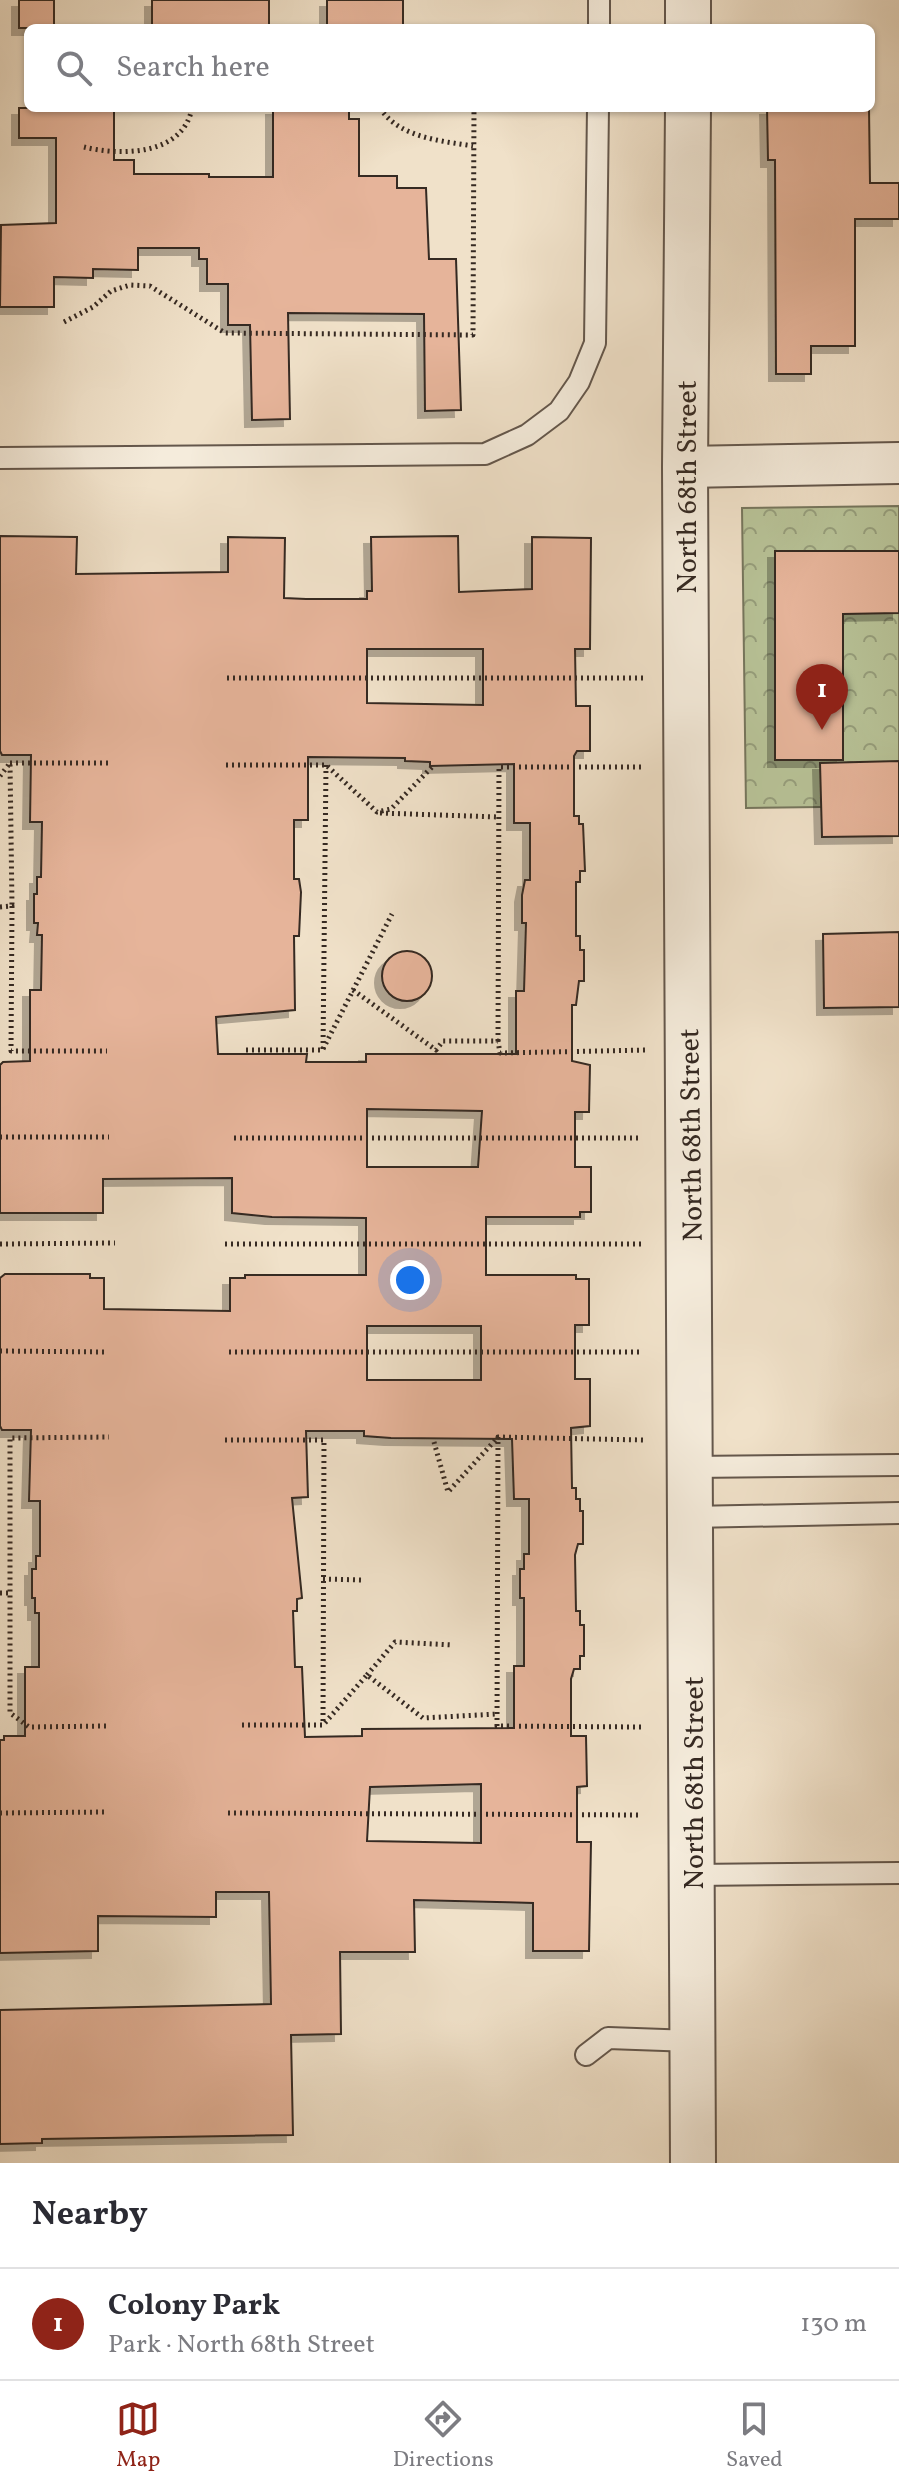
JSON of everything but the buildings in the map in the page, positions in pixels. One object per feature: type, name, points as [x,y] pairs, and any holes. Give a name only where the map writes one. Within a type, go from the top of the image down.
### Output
[{"type":"street","points":[[688,0],[688,24]]},
{"type":"street","name":"North 68th Street","points":[[688,112],[685,467],[692,2163]]},
{"type":"street","points":[[685,467],[899,463]]},
{"type":"lane","points":[[599,0],[599,24]]},
{"type":"lane","points":[[0,458],[485,454],[527,435],[559,411],[579,382],[595,343],[598,112]]},
{"type":"lane","points":[[691,1467],[899,1465]]},
{"type":"lane","points":[[691,1517],[899,1513]]},
{"type":"lane","points":[[693,1875],[899,1873]]},
{"type":"lane","points":[[586,2055],[608,2038],[692,2041]]},
{"type":"path","points":[[84,147],[105,152],[142,151],[161,145],[178,132],[190,112]]},
{"type":"path","points":[[383,112],[424,139],[473,146]]},
{"type":"path","points":[[64,322],[93,307],[111,291],[130,285],[150,286],[225,333],[473,335],[474,112]]},
{"type":"path","points":[[227,678],[643,678]]},
{"type":"path","points":[[10,763],[108,763]]},
{"type":"path","points":[[0,776],[10,763]]},
{"type":"path","points":[[10,763],[11,1051],[107,1051]]},
{"type":"path","points":[[226,765],[326,765],[377,812],[389,816],[499,817]]},
{"type":"path","points":[[323,1050],[326,765]]},
{"type":"path","points":[[377,812],[391,809],[432,767]]},
{"type":"path","points":[[644,767],[499,767],[498,1041],[500,1053],[647,1050]]},
{"type":"path","points":[[0,907],[12,906]]},
{"type":"path","points":[[323,1050],[392,914]]},
{"type":"path","points":[[353,990],[436,1050],[443,1041],[498,1041]]},
{"type":"path","points":[[246,1050],[323,1050]]},
{"type":"path","points":[[0,1137],[109,1137]]},
{"type":"path","points":[[234,1138],[642,1138]]},
{"type":"path","points":[[0,1244],[115,1243]]},
{"type":"path","points":[[225,1244],[643,1244]]},
{"type":"path","points":[[0,1351],[108,1352]]},
{"type":"path","points":[[229,1352],[642,1352]]},
{"type":"path","points":[[10,1713],[10,1438],[109,1437]]},
{"type":"path","points":[[434,1442],[448,1492],[498,1437],[643,1440]]},
{"type":"path","points":[[498,1437],[497,1726],[641,1727]]},
{"type":"path","points":[[225,1440],[324,1440],[323,1725]]},
{"type":"path","points":[[323,1579],[364,1580]]},
{"type":"path","points":[[0,1593],[10,1593]]},
{"type":"path","points":[[242,1725],[323,1725],[395,1642],[453,1645]]},
{"type":"path","points":[[367,1675],[423,1718],[497,1714]]},
{"type":"path","points":[[0,1706],[29,1727],[106,1726]]},
{"type":"path","points":[[0,1813],[107,1812]]},
{"type":"path","points":[[228,1813],[638,1815]]},
{"type":"green space","points":[[899,506],[899,806],[746,808],[742,508]]},
{"type":"place","name":"Colony Park","points":[[822,730]]}]
